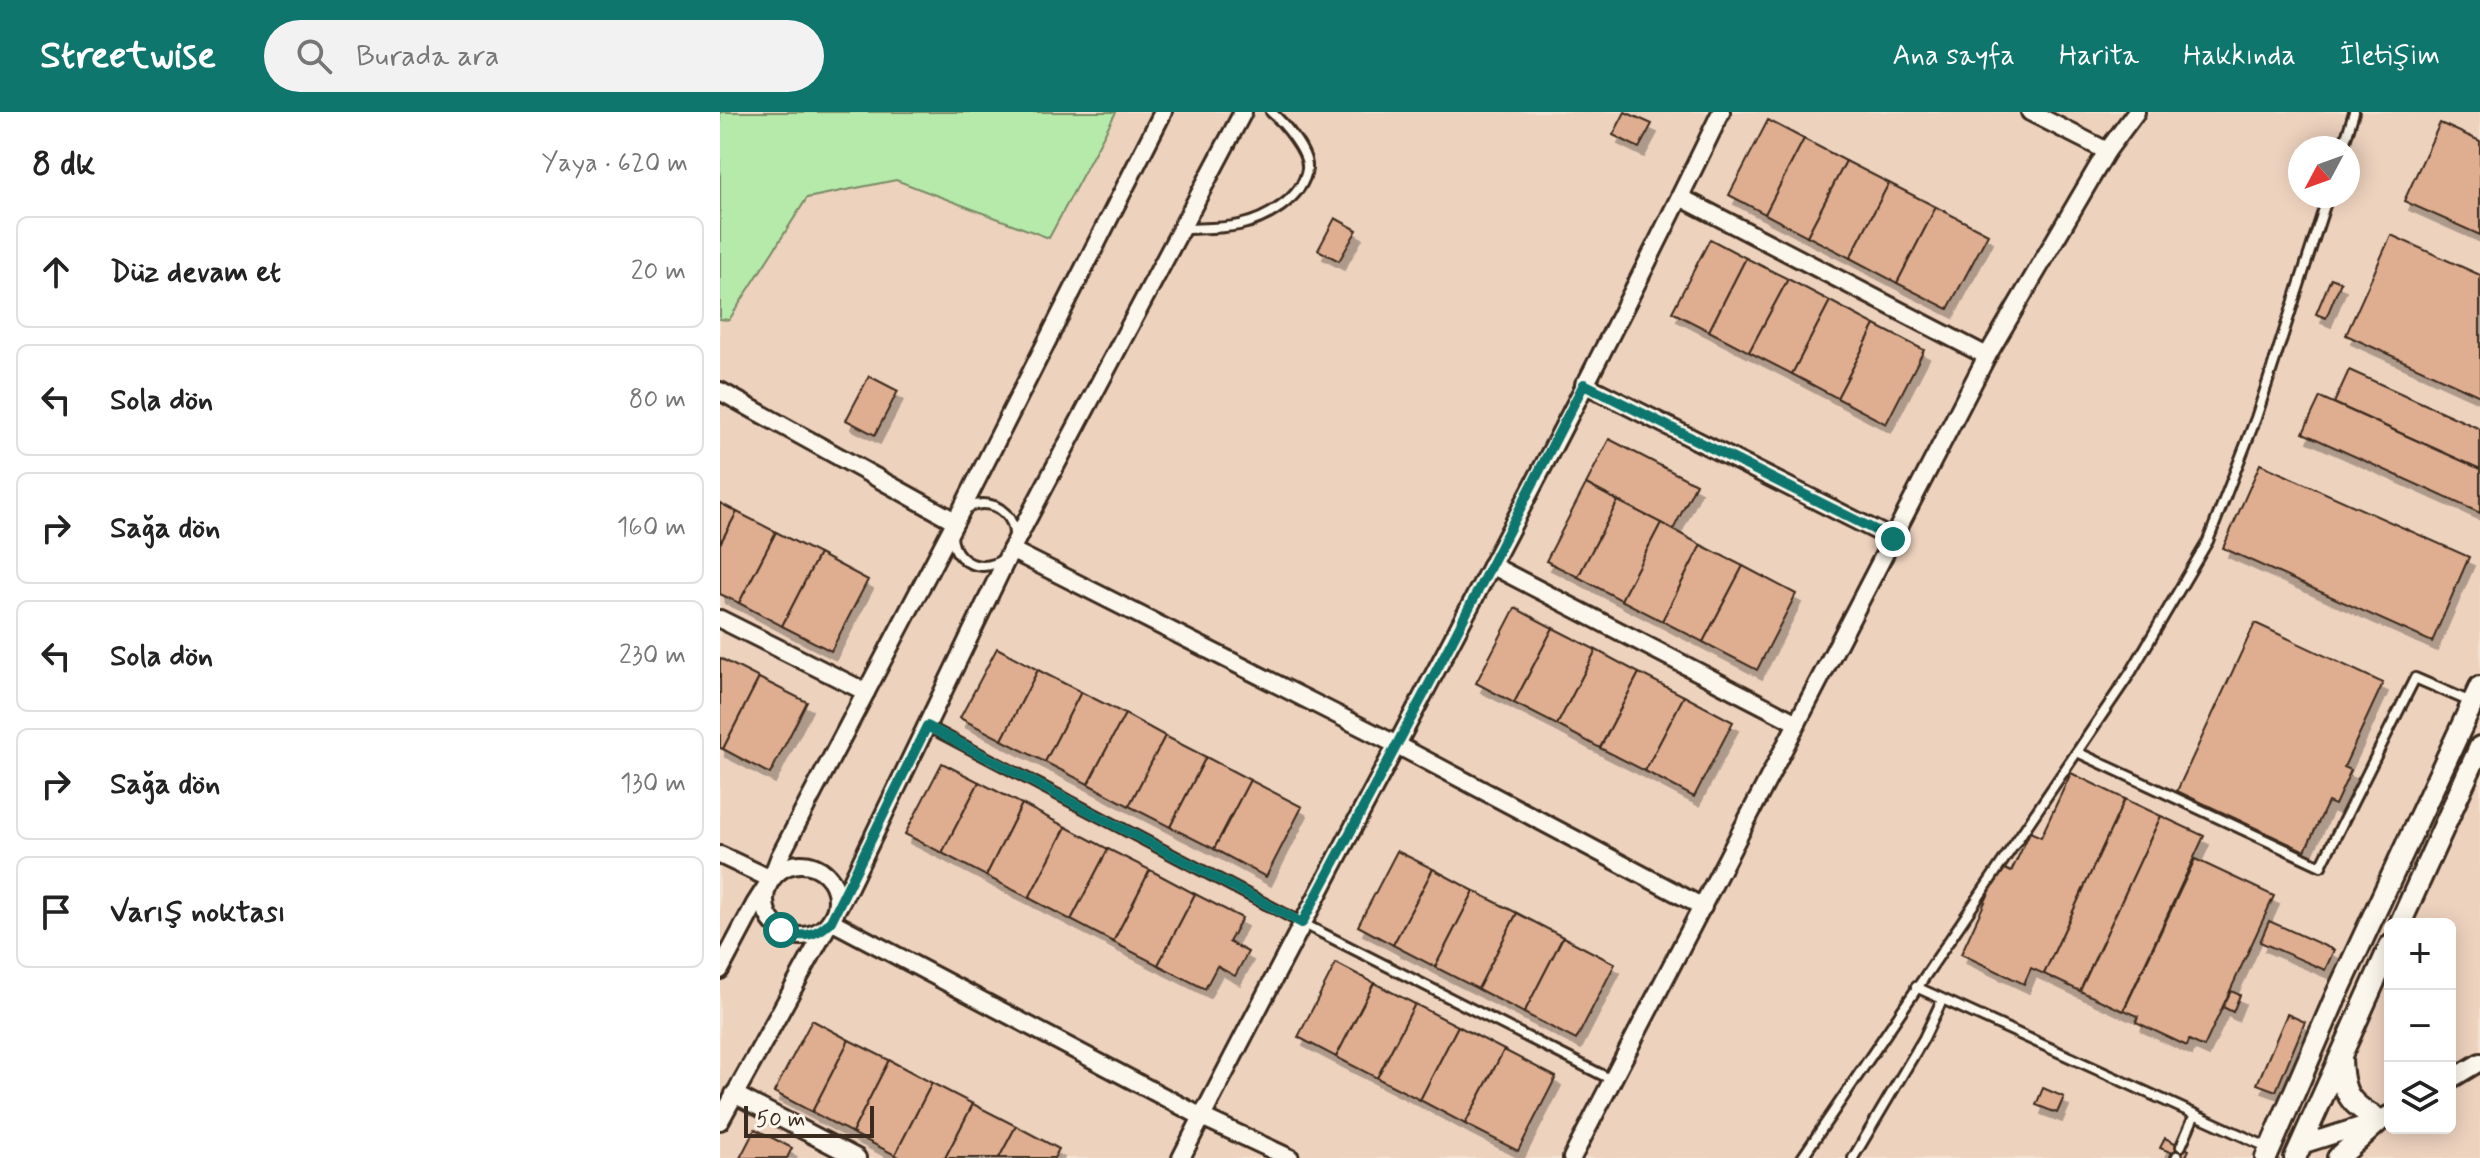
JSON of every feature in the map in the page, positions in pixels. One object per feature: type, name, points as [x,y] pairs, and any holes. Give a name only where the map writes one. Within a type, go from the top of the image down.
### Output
[{"type":"street","points":[[720,970],[771,879],[789,865],[812,865],[830,878],[838,899],[831,921],[823,929],[802,936],[781,930],[767,912],[766,890],[771,879],[780,856],[1163,112]]},
{"type":"street","points":[[720,1121],[831,921],[1011,550],[1243,112]]},
{"type":"street","points":[[1181,1158],[1491,565],[1721,112]]},
{"type":"street","points":[[2030,112],[2107,151]]},
{"type":"street","points":[[1572,1158],[1987,356],[2107,151],[2136,112]]},
{"type":"street","points":[[1680,197],[1987,356]]},
{"type":"street","points":[[1584,384],[1893,539]]},
{"type":"street","points":[[720,391],[955,521]]},
{"type":"street","points":[[1011,550],[1397,745],[1703,907]]},
{"type":"street","points":[[1491,565],[1797,723]]},
{"type":"street","points":[[720,619],[866,692]]},
{"type":"street","points":[[2384,1117],[2298,1151],[2268,1153],[2336,996],[2478,699]]},
{"type":"street","points":[[2403,918],[2480,747]]},
{"type":"street","points":[[720,855],[771,879]]},
{"type":"street","points":[[831,921],[1202,1117],[1290,1158]]},
{"type":"street","points":[[2298,1151],[2384,959]]},
{"type":"street","points":[[2341,1055],[2342,1083],[2348,1096],[2359,1109],[2384,1117]]},
{"type":"street","points":[[2456,1076],[2480,1062]]},
{"type":"street","points":[[734,1094],[857,1158]]},
{"type":"street","points":[[2338,1158],[2384,1118]]},
{"type":"lane","points":[[1182,229],[1238,225],[1271,214],[1297,190],[1307,168],[1304,156],[1285,123],[1271,112]]},
{"type":"lane","points":[[2347,136],[2354,112]]},
{"type":"lane","points":[[1802,1158],[2131,672],[2208,541],[2256,418],[2324,208]]},
{"type":"lane","points":[[978,504],[997,507],[1011,521],[1014,530],[1011,550],[998,563],[978,566],[969,563],[961,558],[952,540],[955,521],[960,513],[978,504]]},
{"type":"lane","points":[[2077,752],[2321,866],[2415,678],[2478,699]]},
{"type":"lane","points":[[927,726],[1302,923],[1612,1080]]},
{"type":"lane","points":[[1916,987],[2195,1114],[2268,1153]]},
{"type":"lane","points":[[1853,1158],[1924,1038],[1942,1000]]},
{"type":"lane","points":[[2181,1146],[2195,1114]]},
{"type":"shaded area","points":[[720,112],[2480,112],[2480,1158],[720,1158]]},
{"type":"green space","points":[[720,112],[1116,112],[1049,238],[896,180],[807,198],[729,320],[720,319]]},
{"type":"building","points":[[1625,112],[1652,124],[1639,148],[1613,135]]},
{"type":"building","points":[[1768,120],[1804,139],[1765,214],[1729,195]]},
{"type":"building","points":[[2440,123],[2480,141],[2480,235],[2404,201]]},
{"type":"building","points":[[1804,139],[1846,161],[1807,236],[1765,214]]},
{"type":"building","points":[[1846,161],[1889,183],[1850,258],[1807,236]]},
{"type":"building","points":[[1889,183],[1936,207],[1897,283],[1850,258]]},
{"type":"building","points":[[1936,207],[1988,234],[1948,309],[1897,283]]},
{"type":"building","points":[[1335,218],[1357,230],[1339,261],[1318,250]]},
{"type":"building","points":[[2391,235],[2480,275],[2480,396],[2346,335]]},
{"type":"building","points":[[1710,239],[1746,258],[1709,331],[1672,312]]},
{"type":"building","points":[[1746,258],[1788,279],[1749,352],[1709,331]]},
{"type":"building","points":[[2331,278],[2341,282],[2326,318],[2316,314]]},
{"type":"building","points":[[1788,279],[1830,301],[1792,374],[1749,352]]},
{"type":"building","points":[[1830,301],[1875,325],[1837,398],[1792,374]]},
{"type":"building","points":[[1875,325],[1924,350],[1886,424],[1837,398]]},
{"type":"building","points":[[2349,370],[2480,429],[2480,469],[2334,403]]},
{"type":"building","points":[[869,376],[898,391],[875,435],[846,420]]},
{"type":"building","points":[[2320,397],[2480,469],[2480,513],[2303,433]]},
{"type":"building","points":[[1609,439],[1696,484],[1673,530],[1586,484]]},
{"type":"building","points":[[2260,464],[2469,557],[2432,642],[2223,548]]},
{"type":"building","points":[[1586,484],[1618,501],[1578,577],[1546,561]]},
{"type":"building","points":[[1618,501],[1661,523],[1621,600],[1578,577]]},
{"type":"building","points":[[720,503],[737,512],[720,544]]},
{"type":"building","points":[[737,512],[776,532],[739,603],[720,594],[720,544]]},
{"type":"building","points":[[1661,523],[1701,545],[1662,621],[1621,600]]},
{"type":"building","points":[[776,532],[819,554],[782,626],[739,603]]},
{"type":"building","points":[[1701,545],[1743,566],[1703,642],[1662,621]]},
{"type":"building","points":[[819,554],[868,580],[831,651],[782,626]]},
{"type":"building","points":[[1743,566],[1796,594],[1757,670],[1703,642]]},
{"type":"building","points":[[1515,608],[1553,628],[1514,703],[1476,683]]},
{"type":"building","points":[[2255,623],[2383,683],[2344,767],[2351,770],[2335,805],[2328,802],[2305,851],[2177,791]]},
{"type":"building","points":[[1553,628],[1596,650],[1557,725],[1514,703]]},
{"type":"building","points":[[997,648],[1038,670],[1002,740],[960,718]]},
{"type":"building","points":[[1596,650],[1639,673],[1600,748],[1557,725]]},
{"type":"building","points":[[720,658],[759,678],[723,749],[720,748]]},
{"type":"building","points":[[1038,670],[1081,692],[1045,762],[1002,740]]},
{"type":"building","points":[[1639,673],[1684,696],[1645,771],[1600,748]]},
{"type":"building","points":[[759,678],[807,702],[770,774],[723,749]]},
{"type":"building","points":[[1081,692],[1125,714],[1088,784],[1045,762]]},
{"type":"building","points":[[1684,696],[1733,722],[1694,797],[1645,771]]},
{"type":"building","points":[[1125,714],[1165,736],[1129,806],[1088,784]]},
{"type":"building","points":[[1165,736],[1206,757],[1170,827],[1129,806]]},
{"type":"building","points":[[1206,757],[1250,780],[1214,849],[1170,827]]},
{"type":"building","points":[[942,763],[979,782],[942,853],[905,834]]},
{"type":"building","points":[[2071,773],[2125,799],[2044,974],[2031,968],[2024,984],[1961,954],[2001,867],[2011,872],[2030,832],[2041,837]]},
{"type":"building","points":[[1250,780],[1302,807],[1266,877],[1214,849]]},
{"type":"building","points":[[979,782],[1022,804],[986,876],[942,853]]},
{"type":"building","points":[[2125,799],[2161,816],[2080,991],[2044,974]]},
{"type":"building","points":[[1022,804],[1066,827],[1029,898],[986,876]]},
{"type":"building","points":[[2161,816],[2204,836],[2123,1011],[2080,991]]},
{"type":"building","points":[[1066,827],[1108,849],[1071,920],[1029,898]]},
{"type":"building","points":[[1108,849],[1150,870],[1113,942],[1071,920]]},
{"type":"building","points":[[1397,851],[1433,869],[1393,945],[1358,926]]},
{"type":"building","points":[[2195,859],[2274,896],[2204,1047],[2189,1040],[2187,1046],[2136,1022],[2138,1016],[2124,1010]]},
{"type":"building","points":[[1433,869],[1474,891],[1435,967],[1393,945]]},
{"type":"building","points":[[1150,870],[1195,894],[1158,965],[1113,942]]},
{"type":"building","points":[[1474,891],[1517,913],[1478,989],[1435,967]]},
{"type":"building","points":[[1195,894],[1242,918],[1229,942],[1248,952],[1235,976],[1217,966],[1205,989],[1158,965]]},
{"type":"building","points":[[1517,913],[1563,937],[1524,1013],[1478,989]]},
{"type":"building","points":[[2269,921],[2334,950],[2325,970],[2260,942]]},
{"type":"building","points":[[1563,937],[1615,964],[1576,1040],[1524,1013]]},
{"type":"building","points":[[1336,963],[1374,983],[1336,1057],[1298,1037]]},
{"type":"building","points":[[1374,983],[1415,1004],[1377,1078],[1336,1057]]},
{"type":"building","points":[[2231,991],[2240,995],[2233,1012],[2223,1007]]},
{"type":"building","points":[[1415,1004],[1458,1026],[1420,1100],[1377,1078]]},
{"type":"building","points":[[2287,1014],[2305,1022],[2276,1091],[2257,1084]]},
{"type":"building","points":[[812,1020],[849,1040],[812,1112],[774,1092]]},
{"type":"building","points":[[1458,1026],[1504,1050],[1465,1124],[1420,1100]]},
{"type":"building","points":[[849,1040],[889,1060],[852,1133],[812,1112]]},
{"type":"building","points":[[1504,1050],[1556,1077],[1518,1151],[1465,1124]]},
{"type":"building","points":[[889,1060],[932,1083],[895,1155],[852,1133]]},
{"type":"building","points":[[932,1083],[973,1104],[945,1158],[901,1158],[895,1155]]},
{"type":"building","points":[[2043,1088],[2064,1097],[2057,1113],[2036,1105]]},
{"type":"building","points":[[973,1104],[1016,1126],[999,1158],[945,1158]]},
{"type":"building","points":[[1016,1126],[1059,1149],[1054,1158],[999,1158]]},
{"type":"building","points":[[755,1129],[792,1148],[787,1158],[740,1158]]},
{"type":"building","points":[[2165,1138],[2189,1150],[2185,1158],[2160,1148]]},
{"type":"route","points":[[781,930],[802,936],[823,929],[831,921],[927,726],[1302,923],[1584,384],[1893,539]]}]
